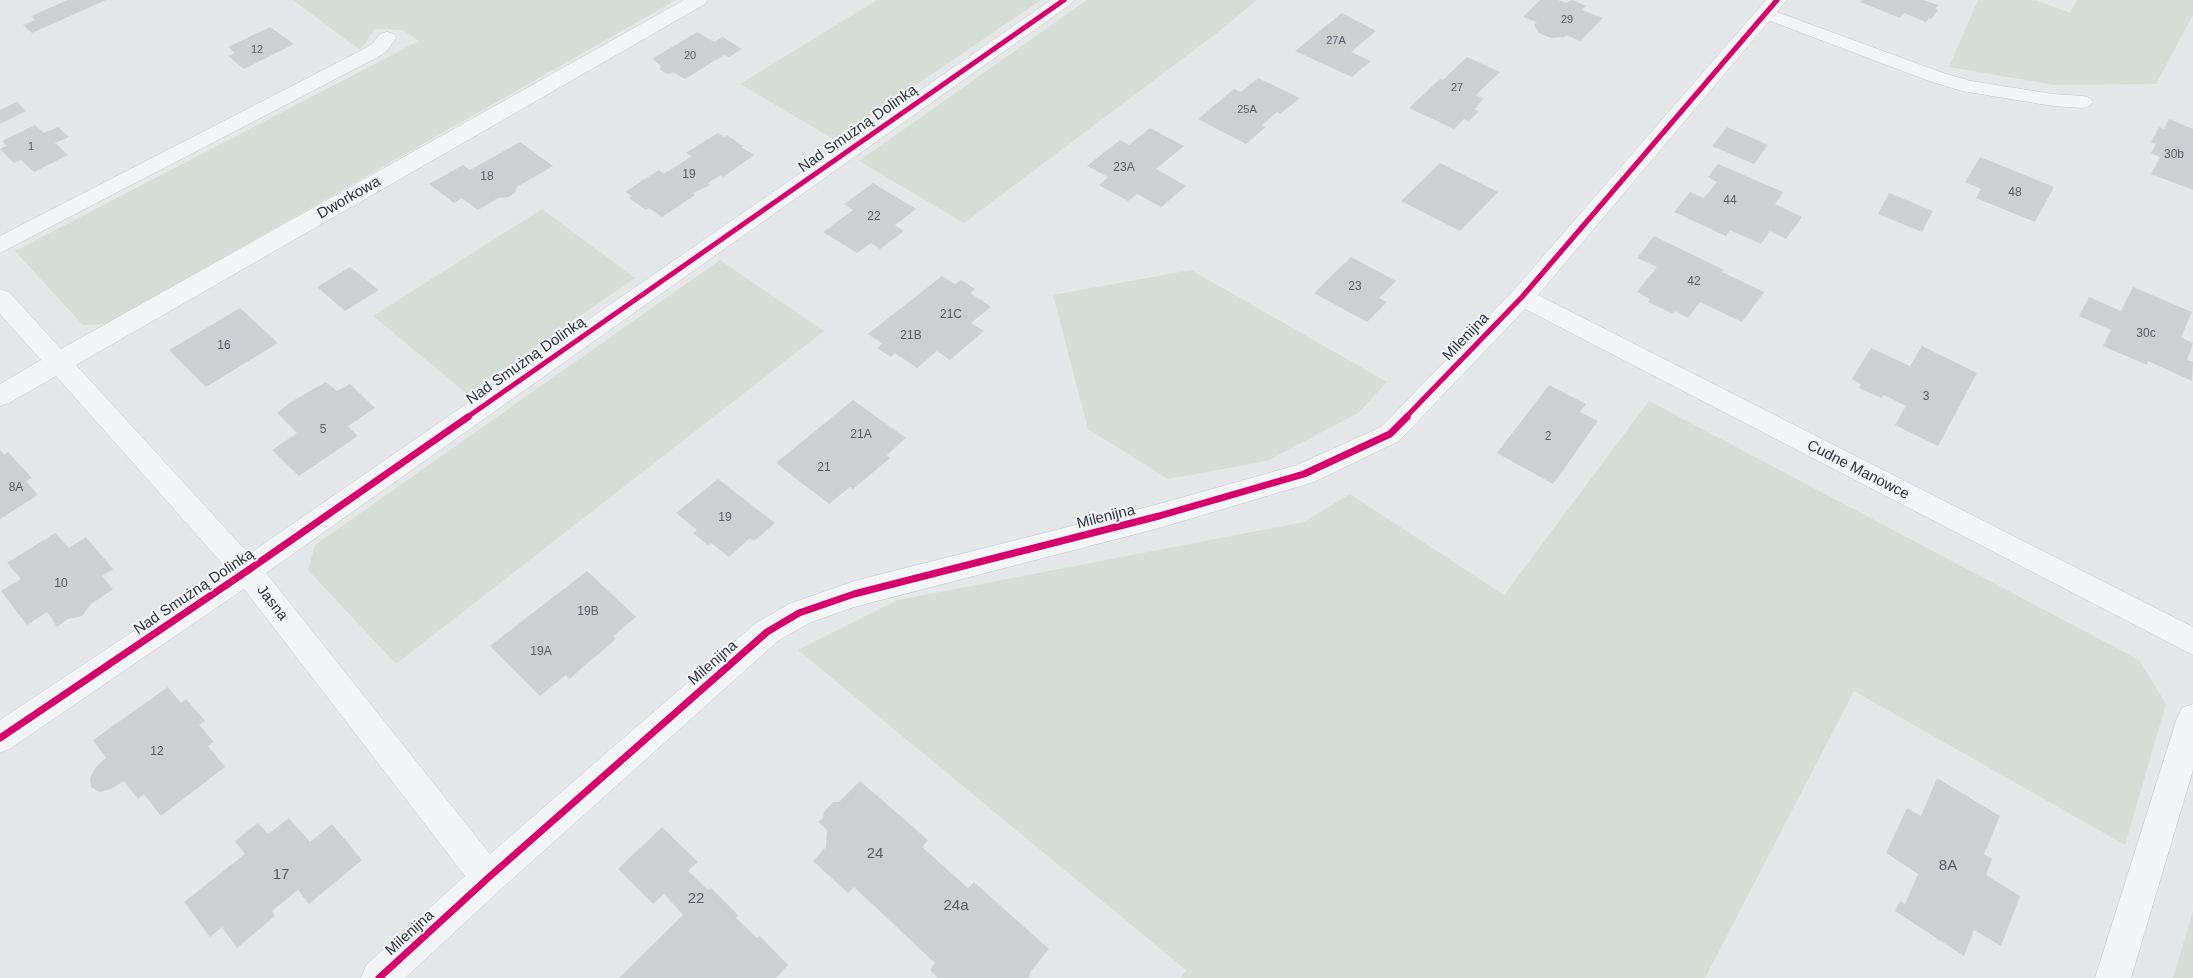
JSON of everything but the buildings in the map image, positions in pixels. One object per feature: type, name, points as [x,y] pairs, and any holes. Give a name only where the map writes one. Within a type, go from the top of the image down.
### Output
[{"type":"street","name":"Dworkowa","points":[[0,396],[698,0]]},
{"type":"street","name":"Nad Smużną Dolinką","points":[[0,738],[247,571],[1064,0]]},
{"type":"street","name":"Milenijna","points":[[379,978],[488,878],[767,632],[799,613],[854,594],[1159,516],[1304,474],[1390,434],[1522,297],[1771,6]]},
{"type":"street","name":"Cudne Manowce","points":[[1522,297],[2193,642]]},
{"type":"street","name":"Jasna","points":[[0,298],[60,362],[247,571],[488,878]]},
{"type":"street","points":[[2112,978],[2193,718]]},
{"type":"lane","points":[[1771,6],[1936,77],[1969,87],[2053,100],[2084,102]]},
{"type":"lane","points":[[0,245],[370,54],[379,48],[387,38]]},
{"type":"shaded area","points":[[293,0],[676,0],[106,324],[83,325],[15,251],[419,41],[403,30],[375,29],[360,50]]},
{"type":"shaded area","points":[[877,0],[1041,0],[835,140],[740,84]]},
{"type":"shaded area","points":[[1087,0],[1257,0],[1217,33],[964,223],[859,161]]},
{"type":"shaded area","points":[[1978,0],[2035,0],[2070,13],[2077,0],[2193,0],[2193,15],[2156,84],[2056,85],[1949,67]]},
{"type":"shaded area","points":[[542,209],[635,278],[467,394],[373,316]]},
{"type":"shaded area","points":[[720,260],[824,331],[396,664],[308,570],[315,545]]},
{"type":"shaded area","points":[[1191,270],[1387,382],[1358,413],[1267,461],[1168,479],[1088,429],[1053,295]]},
{"type":"shaded area","points":[[1649,401],[2139,660],[2166,704],[2125,845],[1854,691],[1705,978],[1181,978],[1186,970],[798,650],[898,600],[1304,522],[1350,494],[1504,595]]},
{"type":"shaded area","points":[[2193,911],[2193,978],[2173,978]]},
{"type":"cycle path","points":[[0,738],[247,571],[1064,0]]},
{"type":"cycle path","points":[[379,978],[488,878],[767,632],[799,613],[854,594],[1159,516],[1304,474],[1390,434],[1522,297],[1777,0]]}]
